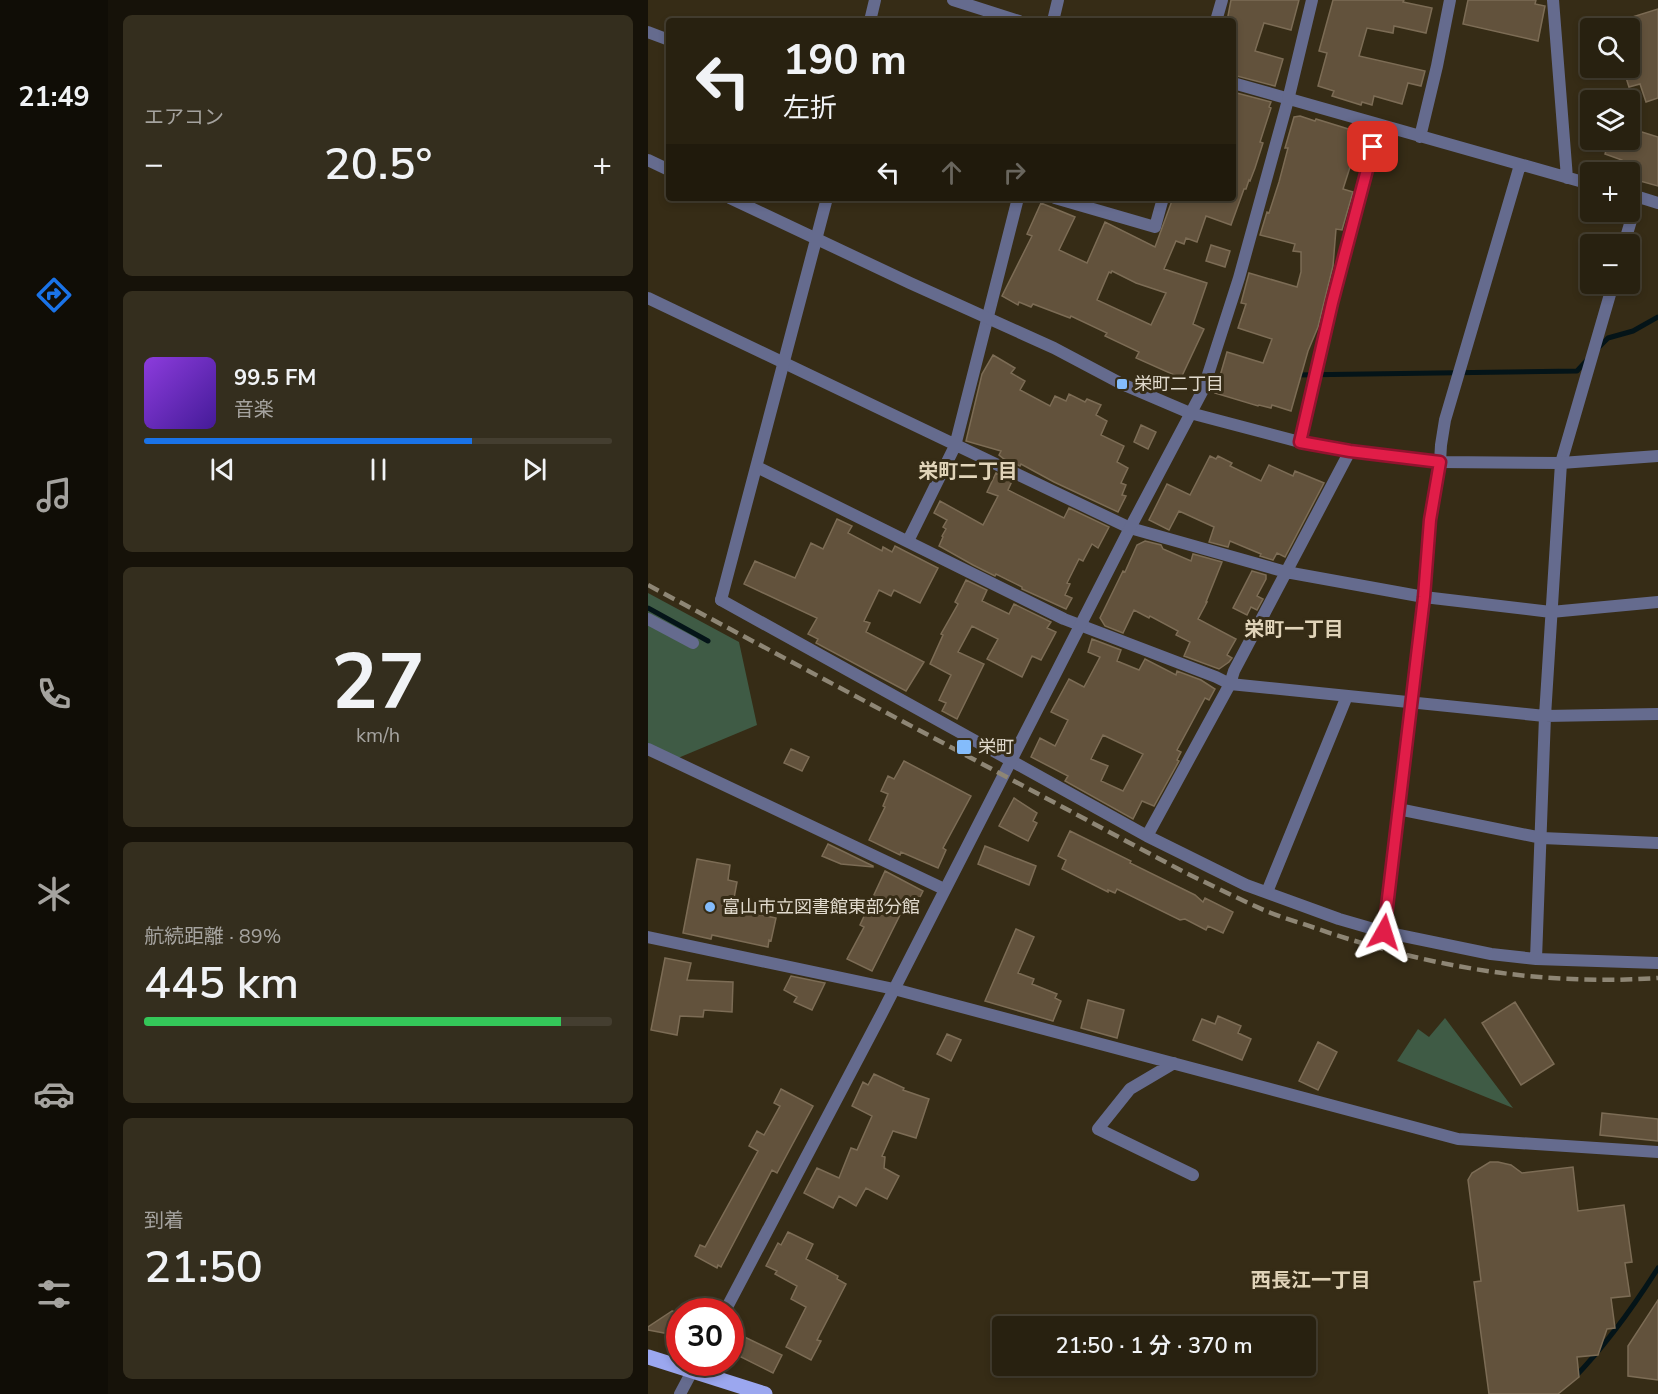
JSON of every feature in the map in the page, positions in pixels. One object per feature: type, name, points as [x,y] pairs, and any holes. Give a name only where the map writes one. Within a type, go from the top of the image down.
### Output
[{"type":"main road","points":[[648,1357],[666,1360]]},
{"type":"main road","points":[[720,1376],[765,1394]]},
{"type":"street","points":[[871,18],[876,0]]},
{"type":"street","points":[[953,0],[1010,18]]},
{"type":"street","points":[[1054,18],[1058,0]]},
{"type":"street","points":[[1217,18],[1222,0]]},
{"type":"street","points":[[732,1298],[1203,390],[1239,278],[1288,100],[1312,0]]},
{"type":"street","points":[[1420,137],[1450,0]]},
{"type":"street","points":[[1553,0],[1567,178]]},
{"type":"street","points":[[648,32],[666,39]]},
{"type":"street","points":[[1236,84],[1580,181]]},
{"type":"street","points":[[1300,442],[1332,303],[1379,125]]},
{"type":"street","points":[[648,160],[666,169]]},
{"type":"street","points":[[1384,932],[1424,597],[1432,503],[1445,420],[1520,165]]},
{"type":"street","points":[[1640,198],[1658,202]]},
{"type":"street","points":[[737,201],[1054,348],[1122,384],[1190,412],[1300,442],[1350,451],[1440,462],[1561,463],[1658,456]]},
{"type":"street","points":[[826,201],[721,600],[1147,836],[1246,885],[1339,919],[1384,932],[1491,954],[1536,959],[1658,963]]},
{"type":"street","points":[[908,541],[956,446],[1017,201]]},
{"type":"street","points":[[1065,201],[1155,227],[1162,201]]},
{"type":"street","points":[[1536,959],[1545,716],[1561,463],[1610,294]]},
{"type":"street","points":[[648,298],[1130,528],[1286,572],[1424,597],[1551,612],[1658,602]]},
{"type":"street","points":[[1147,836],[1230,684],[1234,671],[1350,451]]},
{"type":"street","points":[[757,467],[1064,619],[1230,684],[1545,716],[1658,714]]},
{"type":"street","points":[[648,619],[693,643]]},
{"type":"street","points":[[1267,892],[1347,696]]},
{"type":"street","points":[[648,749],[944,889]]},
{"type":"street","points":[[1398,809],[1542,838],[1658,843]]},
{"type":"street","points":[[648,937],[894,988],[1458,1140],[1658,1152]]},
{"type":"street","points":[[1174,1063],[1130,1089],[1098,1129],[1193,1175]]},
{"type":"street","points":[[680,1394],[690,1376]]},
{"type":"green space","points":[[648,593],[739,642],[757,725],[678,758],[648,744]]},
{"type":"green space","points":[[1445,1018],[1513,1108],[1397,1061],[1418,1029],[1429,1037]]},
{"type":"building","points":[[1231,0],[1299,0],[1291,30],[1264,23],[1255,51],[1283,59],[1275,86],[1236,76],[1236,18],[1228,18]]},
{"type":"building","points":[[1333,0],[1404,0],[1403,2],[1432,8],[1426,33],[1394,26],[1393,33],[1367,28],[1359,56],[1425,71],[1421,86],[1408,83],[1402,104],[1374,96],[1372,105],[1362,102],[1361,105],[1332,96],[1334,91],[1318,86],[1327,53],[1319,51]]},
{"type":"building","points":[[1468,0],[1536,0],[1535,4],[1545,6],[1538,41],[1463,24]]},
{"type":"building","points":[[1658,9],[1658,98],[1646,102],[1640,84],[1629,87],[1626,78],[1640,78],[1640,18],[1629,18]]},
{"type":"building","points":[[1236,93],[1271,102],[1260,142],[1263,143],[1255,168],[1244,189],[1231,225],[1206,216],[1197,242],[1186,238],[1184,244],[1176,241],[1164,269],[1207,283],[1193,324],[1204,329],[1181,378],[1136,358],[1139,352],[1105,336],[1107,333],[1071,316],[1070,318],[1033,304],[1031,307],[1019,302],[1018,305],[1002,296],[1032,236],[1027,234],[1041,203],[1075,217],[1059,250],[1087,263],[1105,222],[1155,247],[1172,201],[1236,201]],"holes":[[[1112,271],[1136,283],[1166,293],[1151,325],[1097,300],[1109,272]]]},
{"type":"building","points":[[1300,116],[1368,135],[1360,163],[1352,161],[1343,189],[1353,192],[1342,230],[1336,229],[1333,266],[1318,327],[1308,351],[1291,411],[1272,405],[1271,408],[1258,406],[1215,393],[1227,352],[1263,363],[1272,339],[1238,328],[1246,304],[1241,303],[1249,273],[1297,287],[1301,272],[1301,252],[1293,251],[1295,244],[1260,235],[1279,182],[1294,117]]},
{"type":"building","points":[[1640,131],[1658,137],[1658,186],[1640,181],[1640,162],[1622,162],[1622,160],[1605,154],[1606,150],[1640,150]]},
{"type":"building","points":[[1211,245],[1230,251],[1225,267],[1206,261]]},
{"type":"building","points":[[993,355],[1015,368],[1011,373],[1025,381],[1020,390],[1050,406],[1055,396],[1066,401],[1069,394],[1085,402],[1087,399],[1101,405],[1096,415],[1107,421],[1101,435],[1124,446],[1117,462],[1128,468],[1121,483],[1126,485],[1122,495],[1126,496],[1118,512],[1021,464],[1020,466],[1004,459],[999,455],[1001,451],[966,441],[982,374]]},
{"type":"building","points":[[1141,425],[1156,432],[1148,449],[1134,442]]},
{"type":"building","points":[[1210,456],[1216,459],[1218,456],[1232,463],[1230,466],[1261,481],[1269,465],[1293,476],[1295,471],[1324,483],[1285,557],[1277,553],[1273,560],[1230,541],[1228,547],[1209,542],[1214,527],[1179,511],[1169,530],[1149,520],[1167,484],[1190,495]]},
{"type":"building","points":[[996,473],[1012,481],[1008,490],[1064,518],[1069,508],[1109,527],[1098,548],[1092,544],[1083,561],[1079,559],[1067,583],[1070,584],[1065,595],[1072,598],[1066,609],[996,574],[995,576],[939,546],[947,520],[934,513],[940,501],[983,525],[998,496],[987,492]]},
{"type":"building","points":[[837,519],[852,526],[848,533],[882,551],[883,547],[892,552],[895,546],[938,568],[920,603],[894,590],[891,596],[879,590],[864,621],[870,623],[866,632],[924,662],[906,691],[816,643],[818,639],[808,634],[817,618],[744,584],[755,561],[795,578],[811,543],[823,549]]},
{"type":"building","points":[[1145,541],[1161,545],[1163,549],[1191,561],[1193,554],[1222,562],[1198,619],[1236,639],[1227,655],[1232,658],[1219,669],[1184,656],[1190,642],[1176,635],[1178,631],[1150,616],[1149,618],[1134,610],[1123,633],[1105,626],[1100,618],[1137,545]]},
{"type":"building","points":[[1252,571],[1266,575],[1266,579],[1257,596],[1263,599],[1257,610],[1251,607],[1247,615],[1233,608]]},
{"type":"building","points":[[966,580],[987,590],[982,601],[1009,614],[1014,604],[1051,622],[1047,628],[1056,632],[1041,660],[1032,656],[1022,677],[987,659],[998,639],[972,626],[958,652],[984,664],[957,719],[942,711],[946,703],[939,700],[951,675],[930,664],[943,635],[941,634],[958,604],[955,602]]},
{"type":"building","points":[[1092,639],[1121,650],[1117,661],[1139,670],[1145,659],[1176,675],[1177,671],[1201,680],[1215,689],[1209,700],[1205,698],[1177,750],[1181,752],[1177,760],[1179,761],[1154,806],[1142,801],[1133,819],[1065,781],[1068,776],[1031,757],[1040,738],[1055,746],[1068,720],[1051,712],[1069,679],[1084,687],[1100,657],[1088,652]],"holes":[[[1103,735],[1143,754],[1123,791],[1101,781],[1108,766],[1091,759]]]},
{"type":"building","points":[[791,749],[809,757],[802,771],[784,763]]},
{"type":"building","points":[[904,761],[971,796],[943,848],[946,850],[938,868],[901,852],[900,855],[869,840],[885,807],[883,806],[888,794],[881,791],[888,776],[894,779]]},
{"type":"building","points":[[1014,798],[1037,813],[1033,821],[1037,823],[1028,841],[999,826]]},
{"type":"building","points":[[1070,831],[1195,895],[1203,902],[1205,898],[1233,912],[1223,933],[1208,926],[1206,930],[1185,919],[1180,920],[1117,889],[1115,893],[1108,890],[1108,892],[1062,869],[1066,860],[1058,856]]},
{"type":"building","points":[[828,844],[873,867],[841,864],[822,856]]},
{"type":"building","points":[[985,846],[1036,866],[1029,885],[978,864]]},
{"type":"building","name":"富山市立図書館東部分館","points":[[697,859],[730,865],[728,880],[737,882],[732,909],[776,918],[768,947],[712,935],[711,939],[683,933]]},
{"type":"building","points":[[885,871],[923,891],[915,907],[906,903],[872,971],[847,959],[864,927],[860,925]]},
{"type":"building","points":[[1016,929],[1034,937],[1018,973],[1034,979],[1032,984],[1057,994],[1055,998],[1061,1001],[1053,1021],[985,1001]]},
{"type":"building","points":[[665,958],[691,963],[687,980],[733,982],[732,1012],[704,1010],[703,1017],[680,1016],[677,1035],[651,1030]]},
{"type":"building","points":[[791,976],[825,983],[812,1010],[794,1002],[797,997],[784,990]]},
{"type":"building","points":[[1088,1000],[1124,1010],[1117,1038],[1081,1028]]},
{"type":"building","points":[[1515,1002],[1554,1064],[1521,1085],[1482,1023]]},
{"type":"building","points":[[1218,1016],[1241,1026],[1238,1033],[1251,1039],[1242,1060],[1193,1040],[1202,1019],[1215,1024]]},
{"type":"building","points":[[947,1034],[961,1040],[951,1061],[937,1054]]},
{"type":"building","points":[[1318,1042],[1337,1052],[1318,1090],[1299,1081]]},
{"type":"building","points":[[874,1074],[904,1088],[903,1090],[929,1099],[916,1138],[893,1131],[882,1156],[885,1157],[884,1168],[899,1176],[887,1199],[866,1188],[856,1206],[839,1196],[833,1208],[804,1193],[817,1168],[839,1178],[851,1148],[857,1150],[872,1116],[852,1106],[863,1082],[868,1085]]},
{"type":"building","points":[[781,1089],[813,1106],[777,1173],[772,1170],[721,1267],[718,1265],[717,1268],[695,1256],[700,1245],[705,1247],[758,1151],[749,1146],[757,1131],[764,1135],[780,1106],[774,1103]]},
{"type":"building","points":[[1602,1113],[1658,1119],[1658,1141],[1600,1135]]},
{"type":"building","points":[[1490,1162],[1511,1165],[1522,1173],[1573,1167],[1578,1211],[1624,1205],[1632,1262],[1625,1263],[1630,1296],[1611,1298],[1615,1328],[1607,1329],[1598,1355],[1577,1357],[1579,1377],[1558,1394],[1489,1394],[1474,1282],[1481,1281],[1468,1180],[1472,1173]]},
{"type":"building","points":[[788,1232],[813,1244],[806,1259],[838,1276],[837,1279],[846,1284],[817,1340],[821,1341],[811,1360],[786,1347],[806,1307],[791,1299],[797,1286],[775,1274],[777,1271],[766,1266],[778,1243],[781,1245]]},
{"type":"building","points":[[1658,1300],[1658,1380],[1628,1376],[1628,1346]]},
{"type":"building","points":[[666,1315],[666,1333],[648,1330],[648,1327]]},
{"type":"building","points":[[744,1337],[782,1355],[773,1373],[744,1358]]},
{"type":"waterway","points":[[1597,349],[1608,338],[1633,331],[1658,317]]},
{"type":"waterway","points":[[1295,375],[1577,371],[1589,358]]},
{"type":"waterway","points":[[648,608],[708,641]]},
{"type":"waterway","points":[[1573,1379],[1618,1326],[1658,1268]]},
{"type":"railway","points":[[648,585],[1184,872],[1272,914],[1402,954],[1486,971],[1571,979],[1658,978]]},
{"type":"place","name":"栄町二丁目","points":[[1122,384]]},
{"type":"place","name":"栄町","points":[[964,747]]},
{"type":"place","name":"富山市立図書館東部分館","points":[[710,907]]},
{"type":"district","name":"栄町二丁目","points":[[968,471]]},
{"type":"district","name":"栄町一丁目","points":[[1294,629]]},
{"type":"district","name":"西長江一丁目","points":[[1311,1280]]},
{"type":"route","points":[[1373,147],[1332,303],[1300,442],[1350,451],[1440,462],[1432,503],[1424,597],[1384,932]]}]
